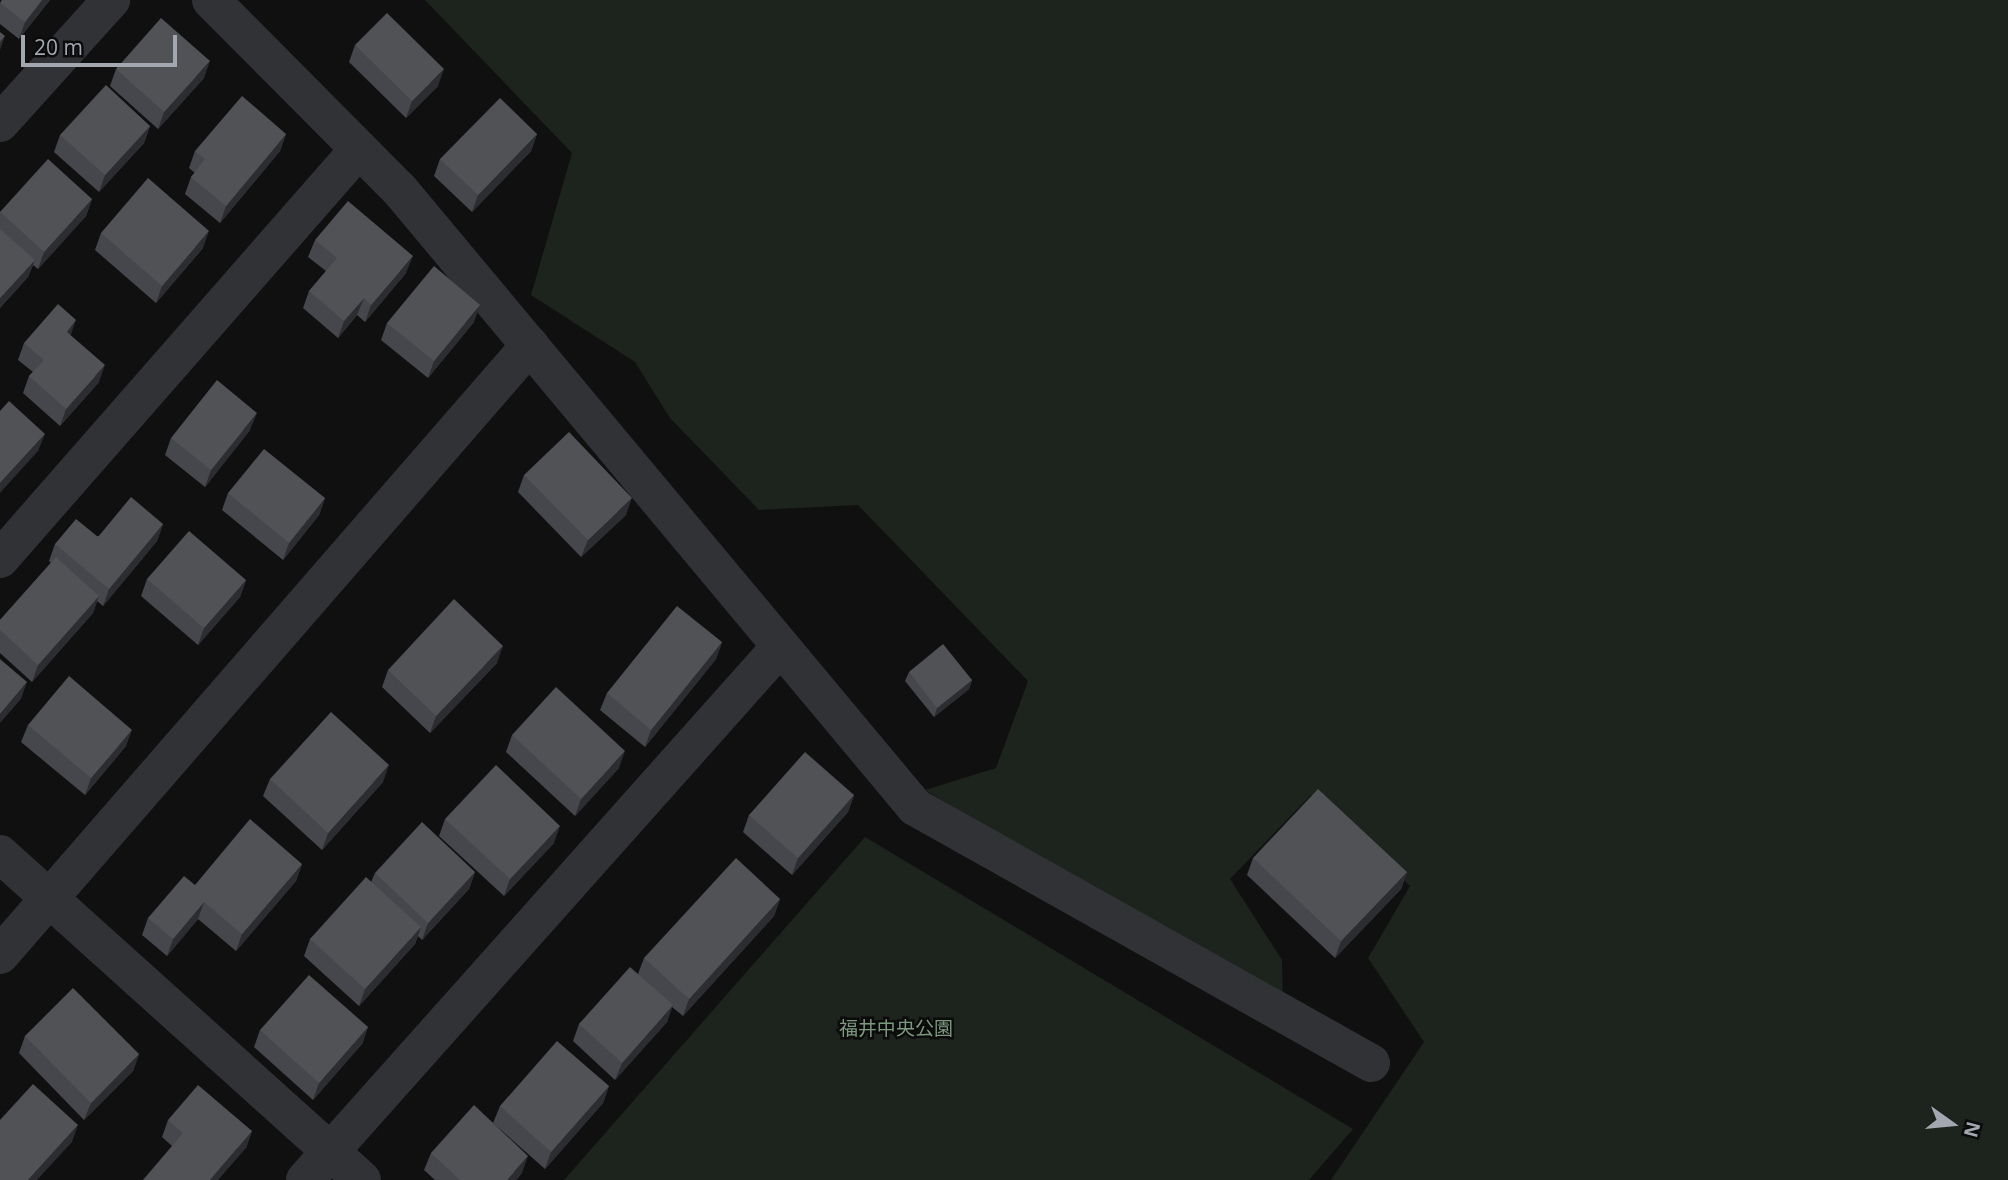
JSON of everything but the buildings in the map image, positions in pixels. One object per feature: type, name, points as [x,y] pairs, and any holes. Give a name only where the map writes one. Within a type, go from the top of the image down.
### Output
[{"type":"street","points":[[0,123],[111,0]]},
{"type":"street","points":[[211,0],[399,189],[915,807],[1371,1063]]},
{"type":"street","points":[[0,559],[359,149]]},
{"type":"street","points":[[0,954],[530,345]]},
{"type":"street","points":[[305,1180],[781,646]]},
{"type":"street","points":[[0,854],[362,1180]]},
{"type":"green space","points":[[425,0],[2008,0],[2008,1180],[1331,1180],[1424,1042],[1368,958],[1410,886],[1311,795],[1230,879],[1282,960],[1283,1003],[925,790],[996,768],[1028,681],[858,505],[759,510],[670,418],[635,362],[531,295],[572,153]]},
{"type":"green space","name":"福井中央公園","points":[[865,837],[1353,1129],[1309,1180],[564,1180]]}]
